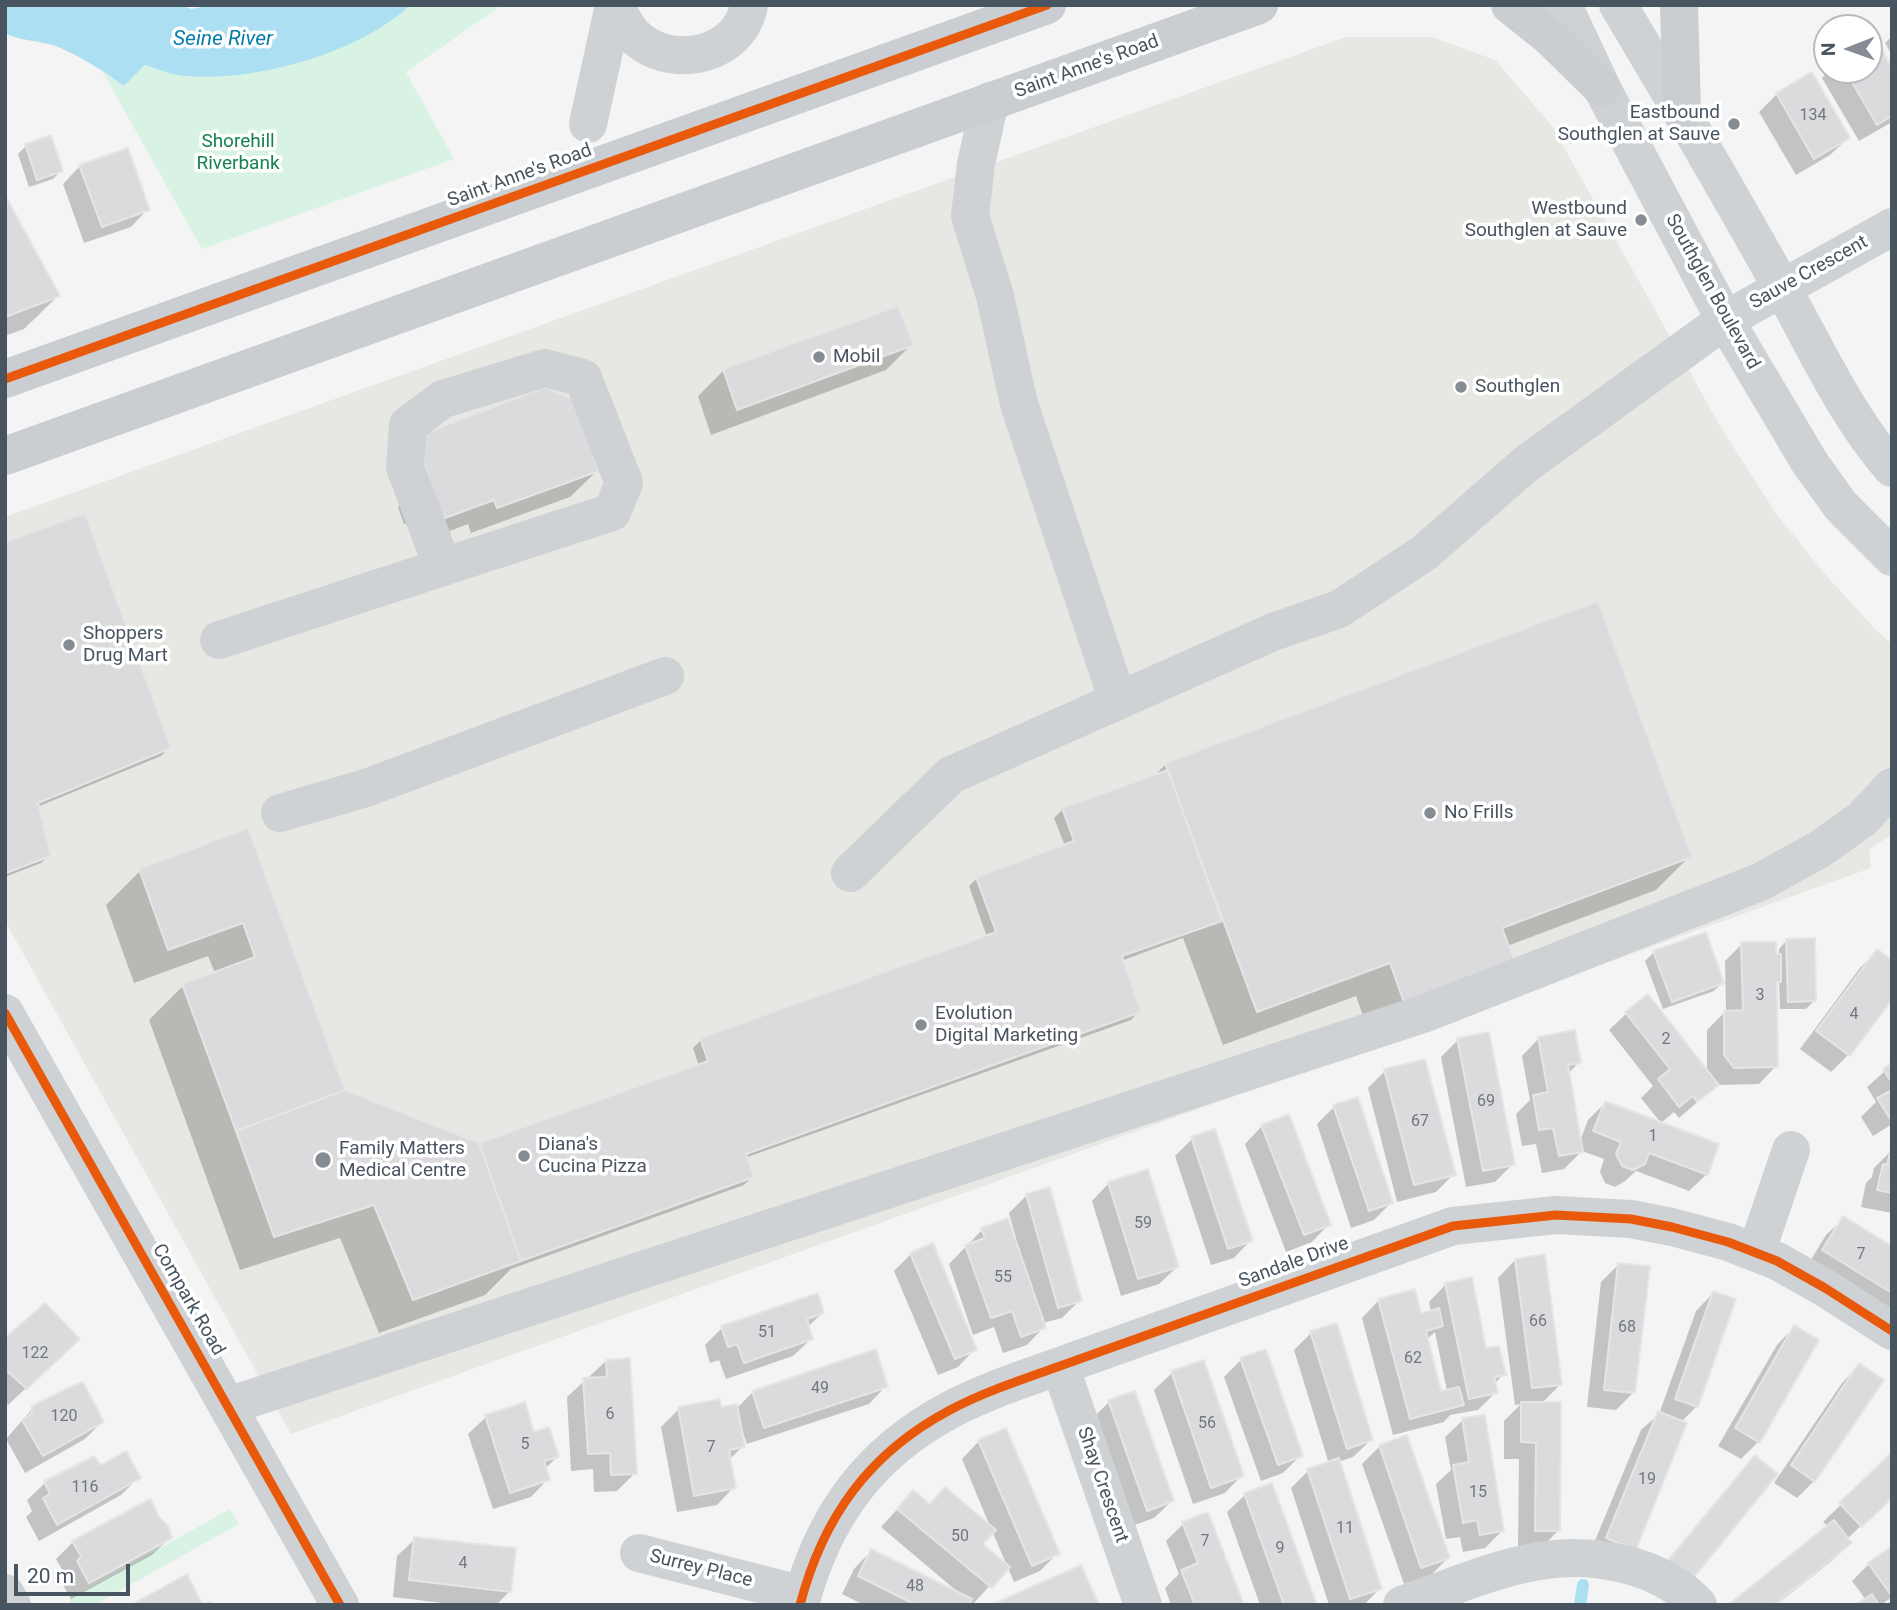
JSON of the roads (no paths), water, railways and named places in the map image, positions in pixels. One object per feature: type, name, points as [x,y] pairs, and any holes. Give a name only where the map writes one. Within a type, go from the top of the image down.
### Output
[{"type":"main road","name":"Saint Anne's Road","points":[[5,379],[1047,5]]},
{"type":"main road","name":"Saint Anne's Road","points":[[5,456],[1259,5]]},
{"type":"main road","points":[[1510,5],[1550,37],[1602,88]]},
{"type":"main road","points":[[1679,5],[1682,112]]},
{"type":"street","points":[[615,5],[624,24],[638,40],[657,52],[679,57],[701,54],[721,46],[737,31],[750,5]]},
{"type":"street","points":[[588,124],[615,5]]},
{"type":"street","name":"Southglen Boulevard","points":[[1563,5],[1602,88],[1726,320],[1810,463],[1841,506],[1892,557]]},
{"type":"street","points":[[1618,5],[1783,289],[1839,395],[1892,468]]},
{"type":"street","points":[[990,101],[976,164],[970,216],[995,296],[1018,404],[1118,701]]},
{"type":"street","name":"Sauve Crescent","points":[[850,873],[951,775],[1273,632],[1339,609],[1424,553],[1526,464],[1726,320],[1892,227]]},
{"type":"street","points":[[219,640],[611,512],[624,483],[583,378],[545,368],[443,399],[408,425],[405,467],[442,565]]},
{"type":"street","points":[[280,813],[366,788],[665,676]]},
{"type":"street","points":[[229,1406],[1423,1014],[1760,882],[1820,849],[1854,825],[1892,787]]},
{"type":"street","name":"Compark Road","points":[[5,1013],[340,1605]]},
{"type":"street","points":[[1756,1253],[1791,1150]]},
{"type":"street","name":"Sandale Drive","points":[[802,1600],[821,1541],[846,1500],[874,1466],[910,1434],[950,1410],[1060,1366],[1453,1226],[1556,1215],[1605,1216],[1672,1227],[1728,1242],[1777,1261],[1892,1331]]},
{"type":"street","name":"Shay Crescent","points":[[1060,1366],[1143,1605]]},
{"type":"street","name":"Surrey Place","points":[[639,1553],[802,1600]]},
{"type":"street","points":[[1402,1605],[1504,1569],[1541,1561],[1574,1560],[1605,1561],[1640,1567],[1667,1580],[1698,1605]]},
{"type":"street","points":[[5,1592],[12,1605]]},
{"type":"water","name":"Seine River","points":[[5,5],[181,5],[191,9],[213,5],[410,5],[364,37],[305,61],[274,69],[213,77],[181,75],[145,65],[124,86],[67,51],[5,33]]},
{"type":"waterway","points":[[1580,1605],[1583,1585]]},
{"type":"place","name":"Eastbound Southglen at Sauve","points":[[1734,124]]},
{"type":"place","name":"Westbound Southglen at Sauve","points":[[1641,220]]},
{"type":"place","name":"Mobil","points":[[819,357]]},
{"type":"place","name":"Southglen","points":[[1461,387]]},
{"type":"place","name":"Shoppers Drug Mart","points":[[69,645]]},
{"type":"place","name":"No Frills","points":[[1430,813]]},
{"type":"place","name":"Evolution Digital Marketing","points":[[921,1025]]},
{"type":"place","name":"Diana's Cucina Pizza","points":[[524,1156]]},
{"type":"place","name":"Family Matters Medical Centre","points":[[323,1160]]},
{"type":"park label","name":"Shorehill Riverbank","points":[[238,153]]}]
